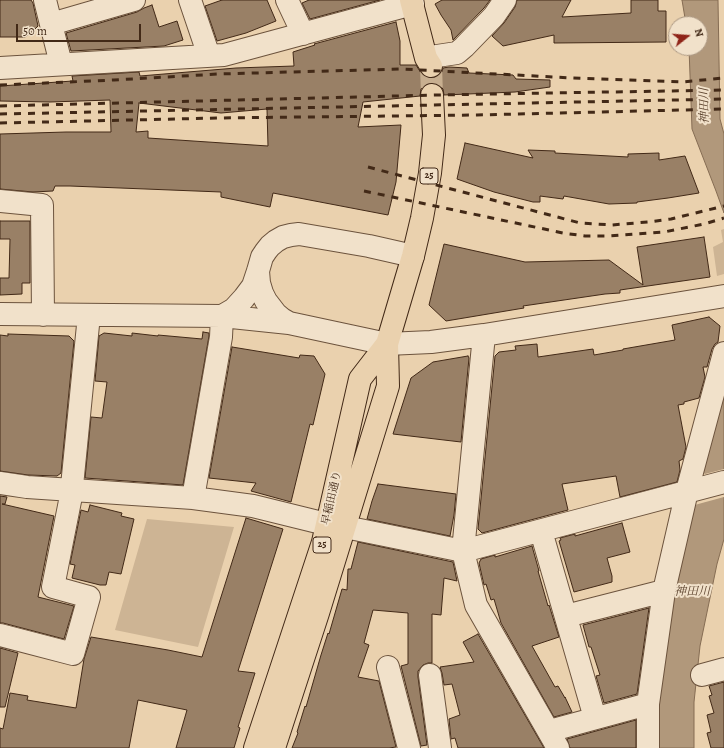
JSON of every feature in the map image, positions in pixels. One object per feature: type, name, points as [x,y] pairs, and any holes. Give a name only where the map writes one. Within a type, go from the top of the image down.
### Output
[{"type":"main road","points":[[412,2],[426,58],[434,61]]},
{"type":"main road","name":"早稲田通り","points":[[255,748],[320,549],[336,525],[388,386],[387,344],[413,256],[430,173],[434,135],[432,95]]},
{"type":"main road","name":"早稲田通り","points":[[274,748],[318,613],[336,525],[360,379],[387,344]]},
{"type":"street","points":[[45,0],[61,64]]},
{"type":"street","points":[[51,24],[134,0]]},
{"type":"street","points":[[190,0],[209,56]]},
{"type":"street","points":[[287,0],[303,34]]},
{"type":"street","points":[[434,61],[456,53],[464,47],[494,16],[505,0]]},
{"type":"street","points":[[0,68],[224,55],[303,34],[412,2]]},
{"type":"street","points":[[0,201],[42,205],[43,315]]},
{"type":"street","points":[[222,316],[234,309],[244,298],[252,286],[262,257],[270,246],[283,237],[299,234],[369,246],[413,256]]},
{"type":"street","points":[[258,271],[259,283],[266,301],[276,314],[289,324]]},
{"type":"street","points":[[0,314],[222,316],[289,324],[387,344],[431,342],[723,300]]},
{"type":"street","points":[[0,634],[74,654],[90,597],[53,587],[81,440],[89,315]]},
{"type":"street","points":[[194,498],[221,337],[222,316]]},
{"type":"street","points":[[484,335],[463,551],[476,605],[553,740],[595,718],[648,704]]},
{"type":"street","points":[[648,748],[648,704],[664,591],[691,490],[724,352]]},
{"type":"street","points":[[0,483],[27,487],[194,498],[254,506],[336,525],[463,551],[724,482]]},
{"type":"street","points":[[541,531],[595,718]]},
{"type":"street","points":[[566,616],[664,591]]},
{"type":"street","points":[[388,667],[408,748]]},
{"type":"street","points":[[702,675],[724,669]]},
{"type":"street","points":[[430,675],[440,748]]},
{"type":"shaded area","points":[[724,229],[724,274],[717,276],[713,247],[723,242],[721,230]]},
{"type":"shaded area","points":[[147,519],[234,527],[198,647],[115,630]]},
{"type":"water","name":"神田川","points":[[682,0],[718,0],[720,119],[724,134],[724,213],[692,129],[689,56],[708,56],[708,16],[685,16]]},
{"type":"water","name":"神田川","points":[[724,384],[724,539],[717,564],[700,646],[694,702],[694,748],[655,748],[664,632]]},
{"type":"pier","points":[[699,469],[705,474],[724,469],[724,497],[691,506]]},
{"type":"building","points":[[0,0],[31,0],[38,26],[25,37],[0,37]]},
{"type":"building","points":[[222,0],[267,0],[276,21],[246,33],[217,41],[205,6]]},
{"type":"building","points":[[309,0],[380,0],[310,19],[302,3]]},
{"type":"building","points":[[442,0],[490,0],[453,40],[451,30],[435,4]]},
{"type":"building","points":[[517,0],[571,0],[562,17],[631,13],[631,0],[658,0],[658,11],[666,11],[666,42],[554,43],[554,35],[503,46],[492,36],[504,23],[515,7]]},
{"type":"building","points":[[152,5],[159,27],[177,21],[183,40],[164,46],[71,51],[66,33],[137,12]]},
{"type":"building","points":[[396,22],[400,41],[400,65],[416,65],[421,73],[426,77],[437,77],[442,72],[443,68],[467,68],[469,73],[513,75],[516,79],[550,80],[550,87],[515,92],[444,95],[443,89],[438,84],[431,83],[426,84],[421,89],[420,96],[363,102],[358,127],[401,125],[396,182],[388,215],[273,193],[270,207],[221,197],[221,192],[70,186],[55,186],[53,191],[33,192],[0,189],[0,134],[111,132],[110,100],[50,102],[0,101],[0,86],[73,81],[72,76],[139,72],[140,76],[236,68],[294,66],[293,52],[315,45],[314,44]],"holes":[[[139,103],[221,113],[267,109],[268,146],[148,138],[148,131],[136,132]]]},
{"type":"building","points":[[465,143],[533,158],[528,150],[628,157],[628,154],[659,153],[659,160],[685,156],[699,193],[637,203],[609,204],[564,196],[563,199],[540,196],[540,202],[533,202],[494,192],[457,179]]},
{"type":"building","points":[[0,221],[30,221],[30,283],[22,283],[22,294],[0,295],[0,278],[9,278],[10,239],[0,239]]},
{"type":"building","points":[[704,237],[710,277],[620,290],[620,293],[523,306],[524,308],[446,321],[429,305],[444,244],[525,262],[609,260],[643,285],[637,247]]},
{"type":"building","points":[[709,317],[720,326],[718,342],[712,349],[707,367],[703,367],[705,377],[699,398],[678,405],[686,447],[683,459],[679,461],[680,470],[677,482],[620,497],[616,476],[562,484],[568,510],[482,533],[478,529],[495,356],[499,352],[516,350],[515,346],[537,344],[538,357],[593,349],[594,355],[675,340],[672,325]]},
{"type":"building","points":[[203,332],[209,333],[209,336],[183,485],[85,478],[91,417],[102,418],[107,382],[95,381],[99,336],[104,333],[132,336],[132,333],[202,339]]},
{"type":"building","points":[[8,334],[69,336],[74,341],[61,473],[57,476],[28,475],[0,471],[0,335],[8,336]]},
{"type":"building","points":[[232,347],[299,358],[300,355],[314,356],[325,374],[313,425],[310,424],[291,502],[251,491],[256,483],[209,478]]},
{"type":"building","points":[[468,356],[461,442],[393,434],[411,378],[433,362]]},
{"type":"building","points":[[378,484],[456,494],[450,536],[367,519]]},
{"type":"building","points":[[0,496],[7,497],[5,504],[2,504],[54,516],[38,597],[74,606],[64,639],[0,623]]},
{"type":"building","points":[[90,505],[122,513],[121,516],[134,519],[121,574],[109,572],[106,585],[100,585],[72,578],[75,565],[70,564],[81,510],[88,512]]},
{"type":"building","points":[[246,518],[283,529],[238,671],[255,673],[238,727],[240,728],[234,748],[176,748],[187,710],[138,700],[129,748],[0,748],[0,728],[3,729],[10,693],[28,696],[27,700],[76,708],[84,659],[91,637],[202,657]]},
{"type":"building","points":[[622,523],[630,552],[607,558],[612,576],[612,582],[574,592],[559,541],[561,540],[560,538],[575,534],[575,536]]},
{"type":"building","points":[[358,542],[453,562],[457,581],[444,578],[441,615],[432,614],[432,663],[423,665],[418,671],[427,745],[421,746],[401,666],[408,664],[408,613],[373,610],[364,643],[369,645],[358,677],[379,681],[396,747],[292,748],[298,733],[297,732],[342,589],[347,590],[348,569],[351,569]]},
{"type":"building","points":[[532,546],[548,606],[549,605],[559,637],[532,646],[555,687],[558,686],[565,697],[572,712],[554,717],[501,623],[494,599],[491,600],[486,584],[484,585],[479,563],[481,559],[495,555],[495,557]]},
{"type":"building","points":[[649,608],[637,694],[604,703],[596,676],[600,675],[591,647],[589,647],[583,625]]},
{"type":"building","points":[[478,634],[544,748],[458,748],[455,738],[451,739],[449,719],[460,715],[452,684],[444,685],[440,667],[474,662],[463,642]]},
{"type":"building","points":[[0,648],[18,653],[5,707],[0,707]]},
{"type":"building","points":[[724,682],[724,748],[711,748],[707,733],[711,732],[707,715],[714,713],[709,696],[712,695],[709,686]]},
{"type":"building","points":[[636,720],[636,748],[570,748],[567,739]]},
{"type":"tunnel","points":[[431,66],[432,95]]},
{"type":"railway","points":[[0,85],[218,74],[401,69],[682,82],[724,78]]},
{"type":"railway","points":[[0,106],[436,95],[724,90]]},
{"type":"railway","points":[[0,114],[724,99]]},
{"type":"railway","points":[[0,123],[218,118],[477,115],[724,109]]},
{"type":"railway","points":[[368,167],[580,223],[612,225],[648,222],[671,219],[724,206]]},
{"type":"railway","points":[[364,191],[563,233],[585,236],[609,236],[664,232],[704,224],[724,218]]}]
